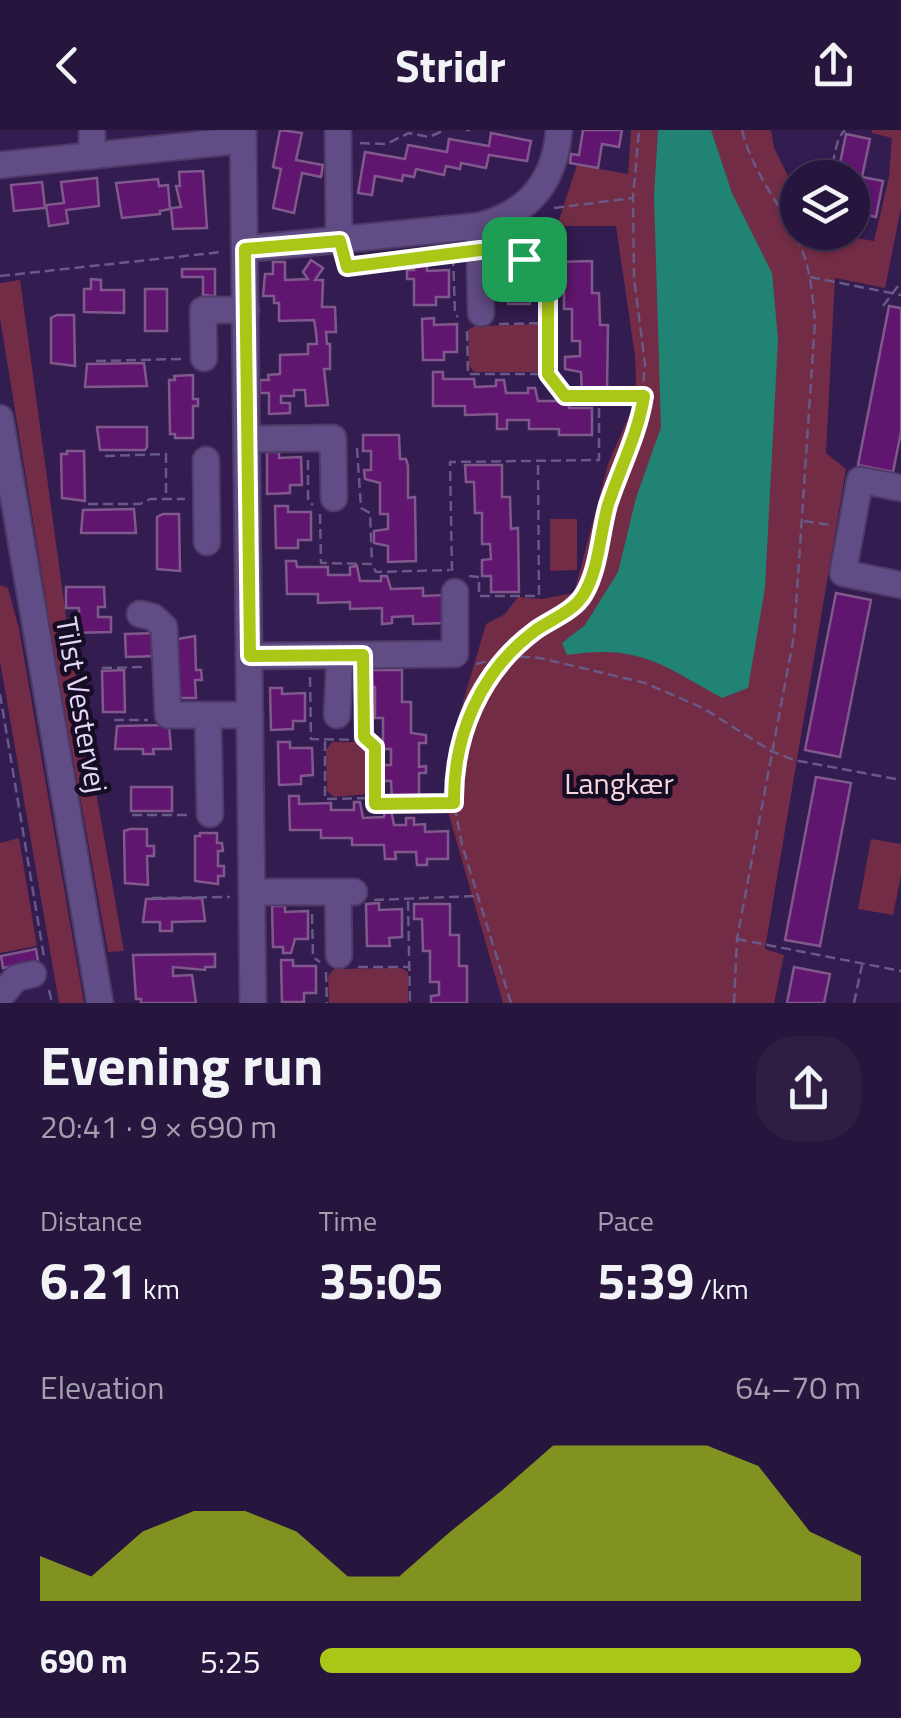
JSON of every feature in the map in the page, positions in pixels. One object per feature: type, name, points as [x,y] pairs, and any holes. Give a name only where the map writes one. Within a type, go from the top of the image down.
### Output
[{"type":"street","points":[[245,249],[340,241],[480,238],[534,197],[557,153],[559,130]]},
{"type":"street","points":[[0,165],[92,143],[243,135],[253,1003]]},
{"type":"street","points":[[338,138],[340,241]]},
{"type":"street","points":[[480,238],[490,318]]},
{"type":"street","points":[[204,358],[203,310],[246,310]]},
{"type":"street","name":"Tilst Vestervej","points":[[0,418],[12,561],[100,1003]]},
{"type":"street","points":[[247,439],[333,438],[334,498]]},
{"type":"street","points":[[206,460],[208,542]]},
{"type":"street","points":[[901,488],[860,480],[842,574],[901,585]]},
{"type":"street","points":[[207,496],[248,493]]},
{"type":"street","points":[[250,656],[455,654],[453,579]]},
{"type":"street","points":[[140,614],[152,617],[164,627],[168,715],[250,715]]},
{"type":"street","points":[[338,714],[351,655]]},
{"type":"street","points":[[208,716],[210,814]]},
{"type":"street","points":[[252,895],[346,892],[348,961]]},
{"type":"street","points":[[0,997],[16,978],[42,975]]},
{"type":"path","points":[[338,138],[386,144],[409,133],[430,137],[445,130]]},
{"type":"path","points":[[511,1003],[477,896],[454,803],[453,774],[473,702],[509,656],[538,628],[579,601],[587,590],[607,509],[639,430],[645,364],[634,278],[633,198],[639,130]]},
{"type":"path","points":[[742,130],[754,165],[780,208]]},
{"type":"path","points":[[833,160],[838,137],[845,130]]},
{"type":"path","points":[[552,208],[633,198]]},
{"type":"path","points":[[340,241],[347,267],[454,255],[480,238],[522,250],[524,259],[548,260],[548,374],[565,396],[644,396]]},
{"type":"path","points":[[0,276],[245,249]]},
{"type":"path","points":[[734,1003],[737,939],[794,636],[815,321],[810,277],[802,250]]},
{"type":"path","points":[[454,255],[455,314],[467,325],[468,374],[548,374]]},
{"type":"path","points":[[810,277],[901,295]]},
{"type":"path","points":[[883,306],[901,282]]},
{"type":"path","points":[[490,318],[548,323]]},
{"type":"path","points":[[96,361],[204,358]]},
{"type":"path","points":[[453,579],[450,462],[599,460],[599,396]]},
{"type":"path","points":[[308,438],[308,501],[320,511],[322,562],[372,564]]},
{"type":"path","points":[[333,448],[359,448],[361,508],[370,513],[372,564],[376,572],[453,579],[479,577],[479,596],[540,596],[538,461]]},
{"type":"path","points":[[105,456],[166,454],[166,499]]},
{"type":"path","points":[[88,504],[140,504],[207,496]]},
{"type":"path","points":[[804,521],[851,528]]},
{"type":"path","points":[[455,654],[461,663],[476,664],[509,656],[540,658],[645,683],[704,708],[771,751],[794,760],[901,780]]},
{"type":"path","points":[[351,655],[364,737],[375,747],[375,804],[454,803]]},
{"type":"path","points":[[102,668],[165,666]]},
{"type":"path","points":[[0,694],[42,975],[52,1003]]},
{"type":"path","points":[[114,720],[163,720],[168,715]]},
{"type":"path","points":[[325,740],[325,798],[374,798]]},
{"type":"path","points":[[132,815],[210,814]]},
{"type":"path","points":[[346,892],[357,900],[477,896]]},
{"type":"path","points":[[152,898],[252,895]]},
{"type":"path","points":[[408,899],[410,1003]]},
{"type":"path","points":[[737,939],[901,971]]},
{"type":"path","points":[[348,961],[409,966]]},
{"type":"path","points":[[854,1003],[862,964]]},
{"type":"green space","name":"Langkær","points":[[631,130],[771,130],[780,160],[780,250],[870,250],[889,177],[892,138],[872,130],[901,130],[901,208],[885,288],[835,278],[826,453],[846,469],[765,949],[784,955],[774,1003],[503,1003],[444,798],[454,733],[486,624],[505,614],[518,597],[542,599],[574,593],[608,464],[632,409],[635,356],[616,226],[557,226],[577,165],[628,174]]},
{"type":"green space","points":[[20,280],[69,638],[124,951],[108,952],[0,318],[0,283]]},
{"type":"green space","points":[[538,324],[546,330],[547,367],[543,372],[474,372],[469,365],[468,330],[475,326]]},
{"type":"green space","points":[[550,519],[577,519],[577,570],[550,571]]},
{"type":"green space","points":[[0,585],[8,588],[19,629],[84,1003],[59,1003],[0,661]]},
{"type":"green space","points":[[332,742],[367,742],[373,748],[370,794],[334,797],[327,791],[326,750]]},
{"type":"green space","points":[[19,838],[37,946],[0,953],[0,843]]},
{"type":"green space","points":[[871,839],[901,844],[901,876],[893,915],[858,909]]},
{"type":"green space","points":[[401,968],[408,972],[408,1003],[329,1003],[328,976],[334,969]]},
{"type":"shaded area","points":[[658,130],[711,130],[732,193],[772,273],[778,339],[765,588],[748,688],[722,698],[649,660],[614,652],[567,655],[562,643],[585,625],[618,572],[636,498],[661,427],[654,196]]},
{"type":"building","points":[[280,130],[302,133],[296,160],[323,165],[321,177],[302,173],[294,213],[273,208],[281,169],[273,167]]},
{"type":"building","points":[[583,130],[622,130],[619,147],[602,144],[598,168],[570,163],[571,154],[579,155]]},
{"type":"building","points":[[491,133],[531,141],[527,161],[489,155],[486,168],[461,163],[460,169],[446,166],[444,175],[416,169],[414,177],[403,175],[402,181],[375,176],[372,195],[358,193],[365,152],[405,159],[408,145],[447,152],[449,139],[489,146]]},
{"type":"building","points":[[846,134],[870,139],[866,160],[841,160]]},
{"type":"building","points":[[203,171],[207,228],[173,229],[171,208],[181,207],[176,186],[180,186],[179,172]]},
{"type":"building","points":[[97,178],[99,206],[66,210],[68,223],[49,226],[46,205],[64,203],[61,182]]},
{"type":"building","points":[[158,179],[159,186],[168,185],[170,209],[160,214],[122,218],[116,183]]},
{"type":"building","points":[[870,179],[883,181],[876,217],[870,216]]},
{"type":"building","points":[[42,182],[45,208],[14,211],[11,185]]},
{"type":"building","points":[[311,260],[323,268],[315,280],[323,280],[322,307],[335,307],[336,332],[326,332],[330,344],[330,369],[324,369],[328,405],[306,406],[305,390],[294,390],[294,396],[281,396],[281,403],[290,403],[290,413],[269,414],[269,393],[260,393],[260,380],[280,374],[280,355],[308,354],[308,344],[317,344],[314,320],[279,321],[279,303],[274,303],[274,296],[263,296],[265,274],[273,274],[273,262],[285,262],[285,280],[308,279],[303,272]]},
{"type":"building","points":[[592,261],[592,293],[599,293],[600,325],[608,325],[607,392],[582,393],[581,372],[565,369],[565,357],[580,356],[580,341],[572,341],[572,309],[564,309],[564,278],[556,278],[556,262]]},
{"type":"building","points":[[414,263],[427,263],[427,271],[449,270],[449,297],[436,297],[436,305],[414,305],[414,279],[407,279],[407,270],[414,270]]},
{"type":"building","points":[[508,263],[520,263],[520,269],[542,269],[542,296],[530,296],[530,304],[508,304]]},
{"type":"building","points":[[182,269],[215,269],[215,296],[203,295],[203,277],[182,277]]},
{"type":"building","points":[[91,279],[101,280],[101,290],[124,290],[124,313],[84,312],[84,289],[91,289]]},
{"type":"building","points":[[145,289],[167,289],[167,331],[145,331]]},
{"type":"building","points":[[889,306],[901,308],[901,432],[893,472],[858,465]]},
{"type":"building","points":[[74,315],[75,366],[51,363],[51,318]]},
{"type":"building","points":[[434,318],[434,325],[457,324],[457,352],[444,352],[444,360],[423,360],[422,319]]},
{"type":"building","points":[[144,363],[147,386],[85,387],[87,364]]},
{"type":"building","points":[[433,372],[443,372],[443,379],[474,379],[475,387],[496,386],[496,380],[504,380],[506,393],[528,393],[528,388],[535,388],[538,401],[569,401],[569,408],[592,408],[592,435],[559,435],[559,429],[529,429],[529,420],[507,420],[507,429],[497,429],[497,414],[465,415],[465,406],[433,406]]},
{"type":"building","points":[[193,375],[193,399],[198,399],[198,406],[193,406],[193,438],[175,438],[175,434],[170,434],[169,380]]},
{"type":"building","points":[[97,427],[147,427],[147,447],[100,450]]},
{"type":"building","points":[[363,435],[399,435],[400,459],[406,459],[408,466],[408,498],[415,497],[416,561],[388,562],[388,546],[374,543],[374,531],[388,529],[388,514],[380,514],[380,483],[365,479],[364,470],[371,470],[371,451],[363,451]]},
{"type":"building","points":[[84,451],[85,501],[62,498],[61,454]]},
{"type":"building","points":[[267,452],[279,452],[279,458],[301,457],[302,485],[290,485],[290,493],[267,494]]},
{"type":"building","points":[[465,465],[502,465],[502,497],[510,497],[511,529],[518,528],[519,592],[491,592],[491,576],[482,576],[482,560],[491,559],[490,544],[482,544],[482,513],[475,513],[474,482],[466,482]]},
{"type":"building","points":[[275,506],[288,506],[288,512],[311,512],[311,540],[298,540],[298,548],[276,548]]},
{"type":"building","points":[[134,509],[136,533],[81,533],[83,510]]},
{"type":"building","points":[[179,514],[180,571],[157,569],[157,517]]},
{"type":"building","points":[[286,561],[296,561],[297,567],[328,567],[328,575],[350,575],[350,567],[357,566],[360,581],[381,581],[381,576],[387,576],[391,589],[423,588],[423,596],[445,595],[445,623],[413,624],[413,616],[392,617],[392,623],[382,624],[382,608],[350,609],[350,602],[318,603],[318,594],[287,594]]},
{"type":"building","points":[[66,587],[104,587],[105,607],[98,607],[98,617],[111,617],[111,632],[71,633],[71,617],[79,617],[79,608],[66,608]]},
{"type":"building","points":[[836,593],[871,600],[840,757],[805,750]]},
{"type":"building","points":[[157,633],[157,656],[126,657],[125,634]]},
{"type":"building","points":[[195,636],[196,670],[201,670],[202,680],[195,680],[196,698],[178,698],[172,640]]},
{"type":"building","points":[[124,670],[125,712],[103,712],[102,671]]},
{"type":"building","points":[[366,670],[402,670],[402,702],[411,702],[411,733],[426,735],[426,743],[419,743],[419,767],[426,766],[426,773],[419,773],[419,797],[392,798],[391,781],[383,781],[382,765],[391,765],[391,749],[383,749],[383,718],[375,718],[375,687],[366,687]]},
{"type":"building","points":[[270,688],[282,688],[282,694],[305,693],[305,721],[293,721],[293,729],[271,730]]},
{"type":"building","points":[[169,725],[171,749],[153,749],[154,754],[143,754],[143,749],[115,749],[117,726]]},
{"type":"building","points":[[278,742],[290,742],[290,748],[312,748],[313,775],[301,776],[301,784],[279,785]]},
{"type":"building","points":[[816,777],[851,783],[820,946],[785,940]]},
{"type":"building","points":[[131,787],[172,787],[172,811],[131,811]]},
{"type":"building","points":[[289,796],[299,796],[299,804],[331,803],[331,810],[354,810],[354,802],[360,802],[363,818],[384,817],[385,810],[391,810],[394,825],[406,825],[406,818],[414,818],[414,825],[425,824],[425,832],[448,831],[448,859],[427,859],[427,865],[417,865],[416,852],[395,852],[396,859],[385,859],[384,845],[352,845],[352,838],[321,838],[321,830],[290,830]]},
{"type":"building","points":[[147,829],[147,846],[154,846],[154,856],[147,856],[148,885],[125,883],[124,831]]},
{"type":"building","points":[[217,833],[217,843],[222,843],[218,866],[224,866],[224,876],[218,876],[218,884],[195,881],[195,836]]},
{"type":"building","points":[[202,898],[205,921],[172,922],[172,931],[160,931],[160,922],[143,922],[146,899]]},
{"type":"building","points":[[379,903],[379,910],[402,909],[402,937],[389,938],[390,946],[367,946],[366,904]]},
{"type":"building","points":[[414,904],[450,904],[450,935],[459,935],[459,966],[467,966],[467,1003],[431,1003],[431,996],[439,995],[439,982],[430,982],[430,951],[423,951],[422,919],[414,919]]},
{"type":"building","points":[[272,906],[285,906],[285,912],[308,911],[308,939],[295,939],[291,953],[283,953],[283,947],[273,947]]},
{"type":"building","points":[[36,949],[38,961],[3,968],[1,956]]},
{"type":"building","points":[[215,954],[215,967],[173,967],[173,976],[192,975],[196,1003],[141,1003],[141,999],[136,999],[133,955]]},
{"type":"building","points":[[281,960],[293,960],[293,966],[316,966],[316,993],[304,993],[304,1002],[282,1002]]},
{"type":"building","points":[[794,967],[830,974],[824,1003],[787,1003]]},
{"type":"route","points":[[340,241],[347,267],[480,250],[522,250],[524,259],[548,260],[548,374],[565,396],[644,396],[639,430],[607,509],[587,590],[579,601],[525,639],[473,702],[453,774],[454,803],[375,804],[375,747],[364,737],[363,655],[250,656],[245,249],[340,241]]}]
